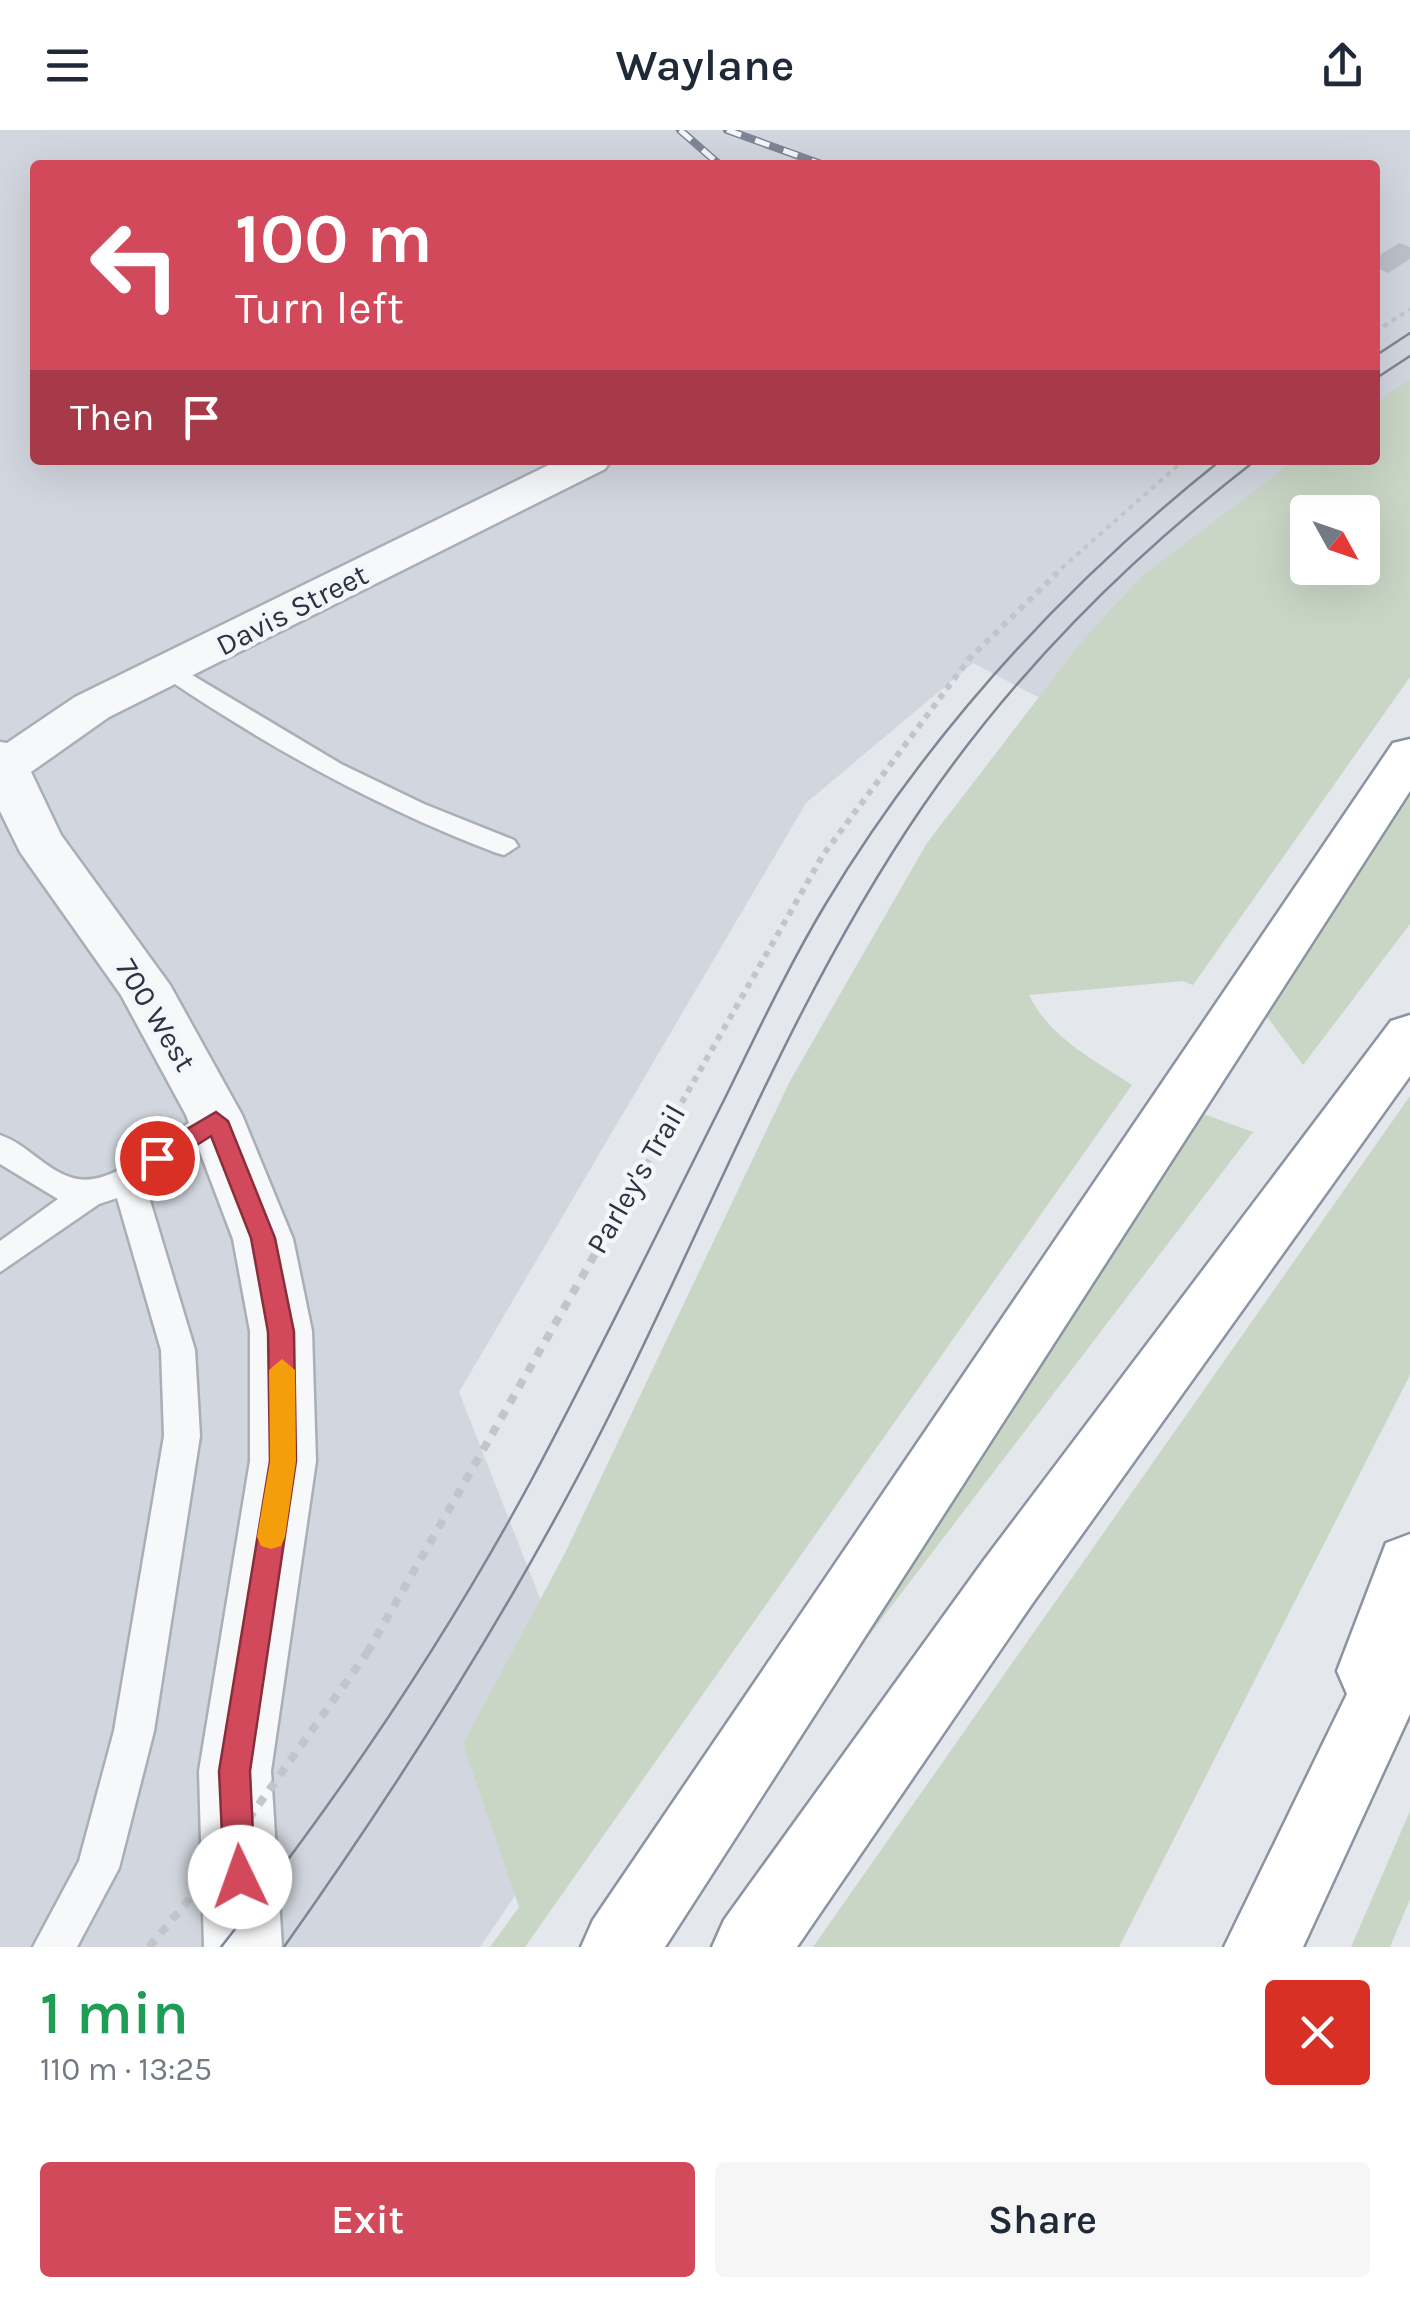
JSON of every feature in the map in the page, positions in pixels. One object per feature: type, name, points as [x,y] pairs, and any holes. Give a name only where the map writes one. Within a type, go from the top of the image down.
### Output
[{"type":"highway","points":[[620,1947],[1410,754]]},
{"type":"highway","points":[[751,1947],[1008,1582],[1410,1034]]},
{"type":"highway","points":[[1298,1876],[1410,1565]]},
{"type":"highway","points":[[1263,1947],[1410,1638]]},
{"type":"street","name":"Davis Street","points":[[2,765],[92,707],[172,671],[581,465]]},
{"type":"street","name":"700 West","points":[[2,765],[38,840],[143,986],[216,1121],[263,1238],[281,1332],[283,1461],[234,1771],[244,1947]]},
{"type":"lane","points":[[172,671],[318,766],[420,816],[504,846]]},
{"type":"lane","points":[[0,1259],[90,1193],[127,1177],[216,1121]]},
{"type":"lane","points":[[0,1147],[47,1182],[90,1193]]},
{"type":"lane","points":[[54,1947],[98,1868],[134,1731],[182,1436],[178,1350],[127,1177]]},
{"type":"path","points":[[1380,329],[1410,309]]},
{"type":"path","name":"Parley's Trail","points":[[149,1947],[202,1884],[367,1653],[823,854],[968,659],[1096,533],[1178,465]]},
{"type":"shaded area","points":[[0,130],[1410,130],[1410,412],[1380,436],[1380,160],[30,160],[30,465],[1343,465],[1305,495],[1290,495],[1290,507],[1046,701],[973,663],[806,803],[459,1392],[605,1764],[480,1947],[0,1947]]},
{"type":"green space","points":[[1410,379],[1410,677],[1193,985],[1183,981],[1029,995],[1061,1036],[1132,1085],[525,1947],[490,1947],[519,1907],[463,1744],[566,1551],[790,1081],[927,843],[1082,641],[1142,576],[1288,465],[1380,465],[1380,400]]},
{"type":"green space","points":[[1410,788],[1410,924],[1303,1065],[1262,1010]]},
{"type":"green space","points":[[1410,1096],[1410,1375],[1119,1947],[813,1947]]},
{"type":"green space","points":[[1198,1112],[1253,1132],[761,1777]]},
{"type":"green space","points":[[1410,1811],[1410,1899],[1390,1947],[1351,1947]]},
{"type":"building","points":[[1399,243],[1410,247],[1410,259],[1388,273],[1380,269],[1380,255]]},
{"type":"tram line","points":[[1380,353],[1410,333]]},
{"type":"tram line","points":[[1380,376],[1410,356]]},
{"type":"tram line","points":[[221,1947],[387,1720],[498,1540],[786,976],[865,841],[1003,664],[1108,558],[1215,465]]},
{"type":"tram line","points":[[284,1947],[413,1757],[532,1561],[604,1426],[791,1034],[874,882],[921,809],[994,711],[1075,621],[1162,538],[1250,465]]},
{"type":"railway","points":[[680,130],[714,160]]},
{"type":"railway","points":[[727,130],[810,160]]},
{"type":"slow traffic","points":[[271,1537],[283,1461],[282,1370]]},
{"type":"route","points":[[157,1158],[216,1121],[263,1238],[281,1332],[283,1461],[234,1771],[240,1877]]}]
